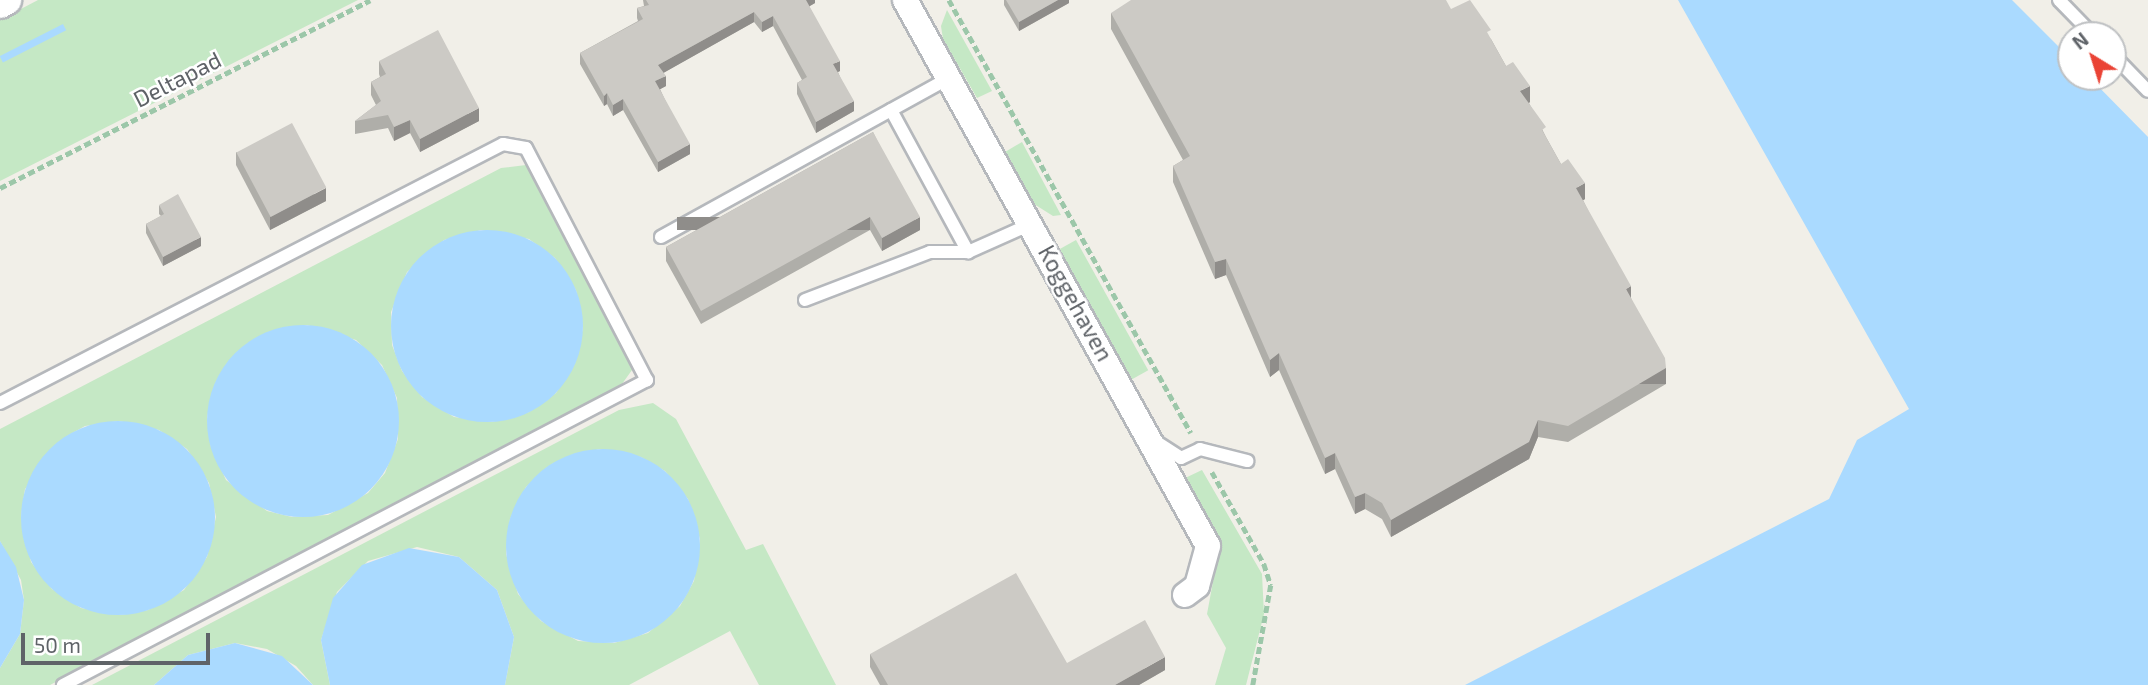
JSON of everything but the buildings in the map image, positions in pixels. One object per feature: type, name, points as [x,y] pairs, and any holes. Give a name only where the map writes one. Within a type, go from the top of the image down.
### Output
[{"type":"street","points":[[0,3],[6,0]]},
{"type":"street","name":"Koggehaven","points":[[916,4],[949,78],[1153,440],[1208,546],[1197,586],[1185,595]]},
{"type":"lane","points":[[2059,0],[2079,21]]},
{"type":"lane","points":[[2127,69],[2148,91]]},
{"type":"lane","points":[[661,237],[949,78]]},
{"type":"lane","points":[[891,110],[968,252]]},
{"type":"lane","points":[[0,403],[503,144],[526,148],[647,380],[63,685]]},
{"type":"lane","points":[[805,300],[930,252],[968,252],[1031,223]]},
{"type":"lane","points":[[1153,440],[1181,458],[1200,449],[1247,461]]},
{"type":"path","name":"Deltapad","points":[[0,188],[370,0]]},
{"type":"path","points":[[949,0],[1264,564],[1271,585],[1272,602],[1253,685]]},
{"type":"green space","points":[[38,0],[358,0],[0,181],[0,20]]},
{"type":"green space","points":[[947,10],[992,91],[977,98],[943,39],[941,26]]},
{"type":"green space","points":[[1022,142],[1061,215],[1053,216],[1034,204],[1005,152]]},
{"type":"green space","points":[[526,165],[637,363],[622,384],[50,685],[0,685],[0,668],[20,634],[24,600],[21,580],[0,541],[0,429],[501,168]],"holes":[[[481,230],[529,239],[555,258],[576,290],[583,328],[574,365],[556,393],[529,412],[492,422],[454,417],[422,397],[402,371],[392,345],[391,312],[407,272],[444,240]],[[307,325],[356,340],[382,365],[397,398],[398,439],[385,473],[368,493],[328,515],[292,517],[267,511],[226,480],[211,447],[207,417],[216,382],[237,352],[272,331]],[[119,421],[159,430],[187,449],[209,483],[216,517],[207,557],[184,590],[148,610],[121,615],[81,608],[52,589],[31,562],[21,516],[25,489],[67,436],[85,426]]]},
{"type":"green space","points":[[1076,240],[1148,370],[1132,380],[1059,249]]},
{"type":"green space","points":[[653,403],[676,419],[746,550],[763,544],[836,685],[759,685],[730,631],[629,685],[505,685],[514,637],[497,590],[459,557],[417,547],[368,561],[337,592],[321,640],[330,685],[313,685],[296,666],[267,649],[235,643],[188,655],[154,685],[92,685],[619,410]],"holes":[[[599,449],[641,457],[665,471],[688,499],[700,539],[694,581],[680,606],[648,633],[614,643],[578,641],[541,621],[518,594],[506,554],[510,519],[526,487],[552,464]]]},
{"type":"green space","points":[[1202,470],[1262,574],[1264,614],[1246,685],[1215,685],[1226,648],[1207,614],[1220,544],[1183,479]]},
{"type":"water","points":[[1678,0],[2012,0],[2057,45],[2057,91],[2103,91],[2148,137],[2148,685],[1465,685],[1829,499],[1857,440],[1909,409]]},
{"type":"water","points":[[63,24],[66,30],[3,62],[0,56]]},
{"type":"water","points":[[487,230],[524,237],[555,258],[576,289],[583,326],[576,363],[555,394],[524,415],[487,422],[450,415],[419,394],[398,363],[391,326],[398,289],[419,258],[450,237]]},
{"type":"water","points":[[303,325],[340,332],[371,353],[392,384],[399,421],[392,458],[371,489],[340,510],[303,517],[266,510],[235,489],[214,458],[207,421],[214,384],[235,353],[266,332]]},
{"type":"water","points":[[118,421],[155,428],[187,449],[208,481],[215,518],[208,555],[187,587],[155,608],[118,615],[81,608],[49,587],[28,555],[21,518],[28,481],[49,449],[81,428]]},
{"type":"water","points":[[603,449],[640,456],[672,477],[693,509],[700,546],[693,583],[672,615],[640,636],[603,643],[566,636],[534,615],[513,583],[506,546],[513,509],[534,477],[566,456]]},
{"type":"water","points":[[0,541],[16,567],[24,600],[20,634],[0,668]]},
{"type":"water","points":[[409,548],[459,557],[497,590],[514,637],[505,685],[330,685],[321,640],[333,598],[362,565]]},
{"type":"water","points":[[235,643],[282,656],[313,685],[154,685],[188,655]]}]
